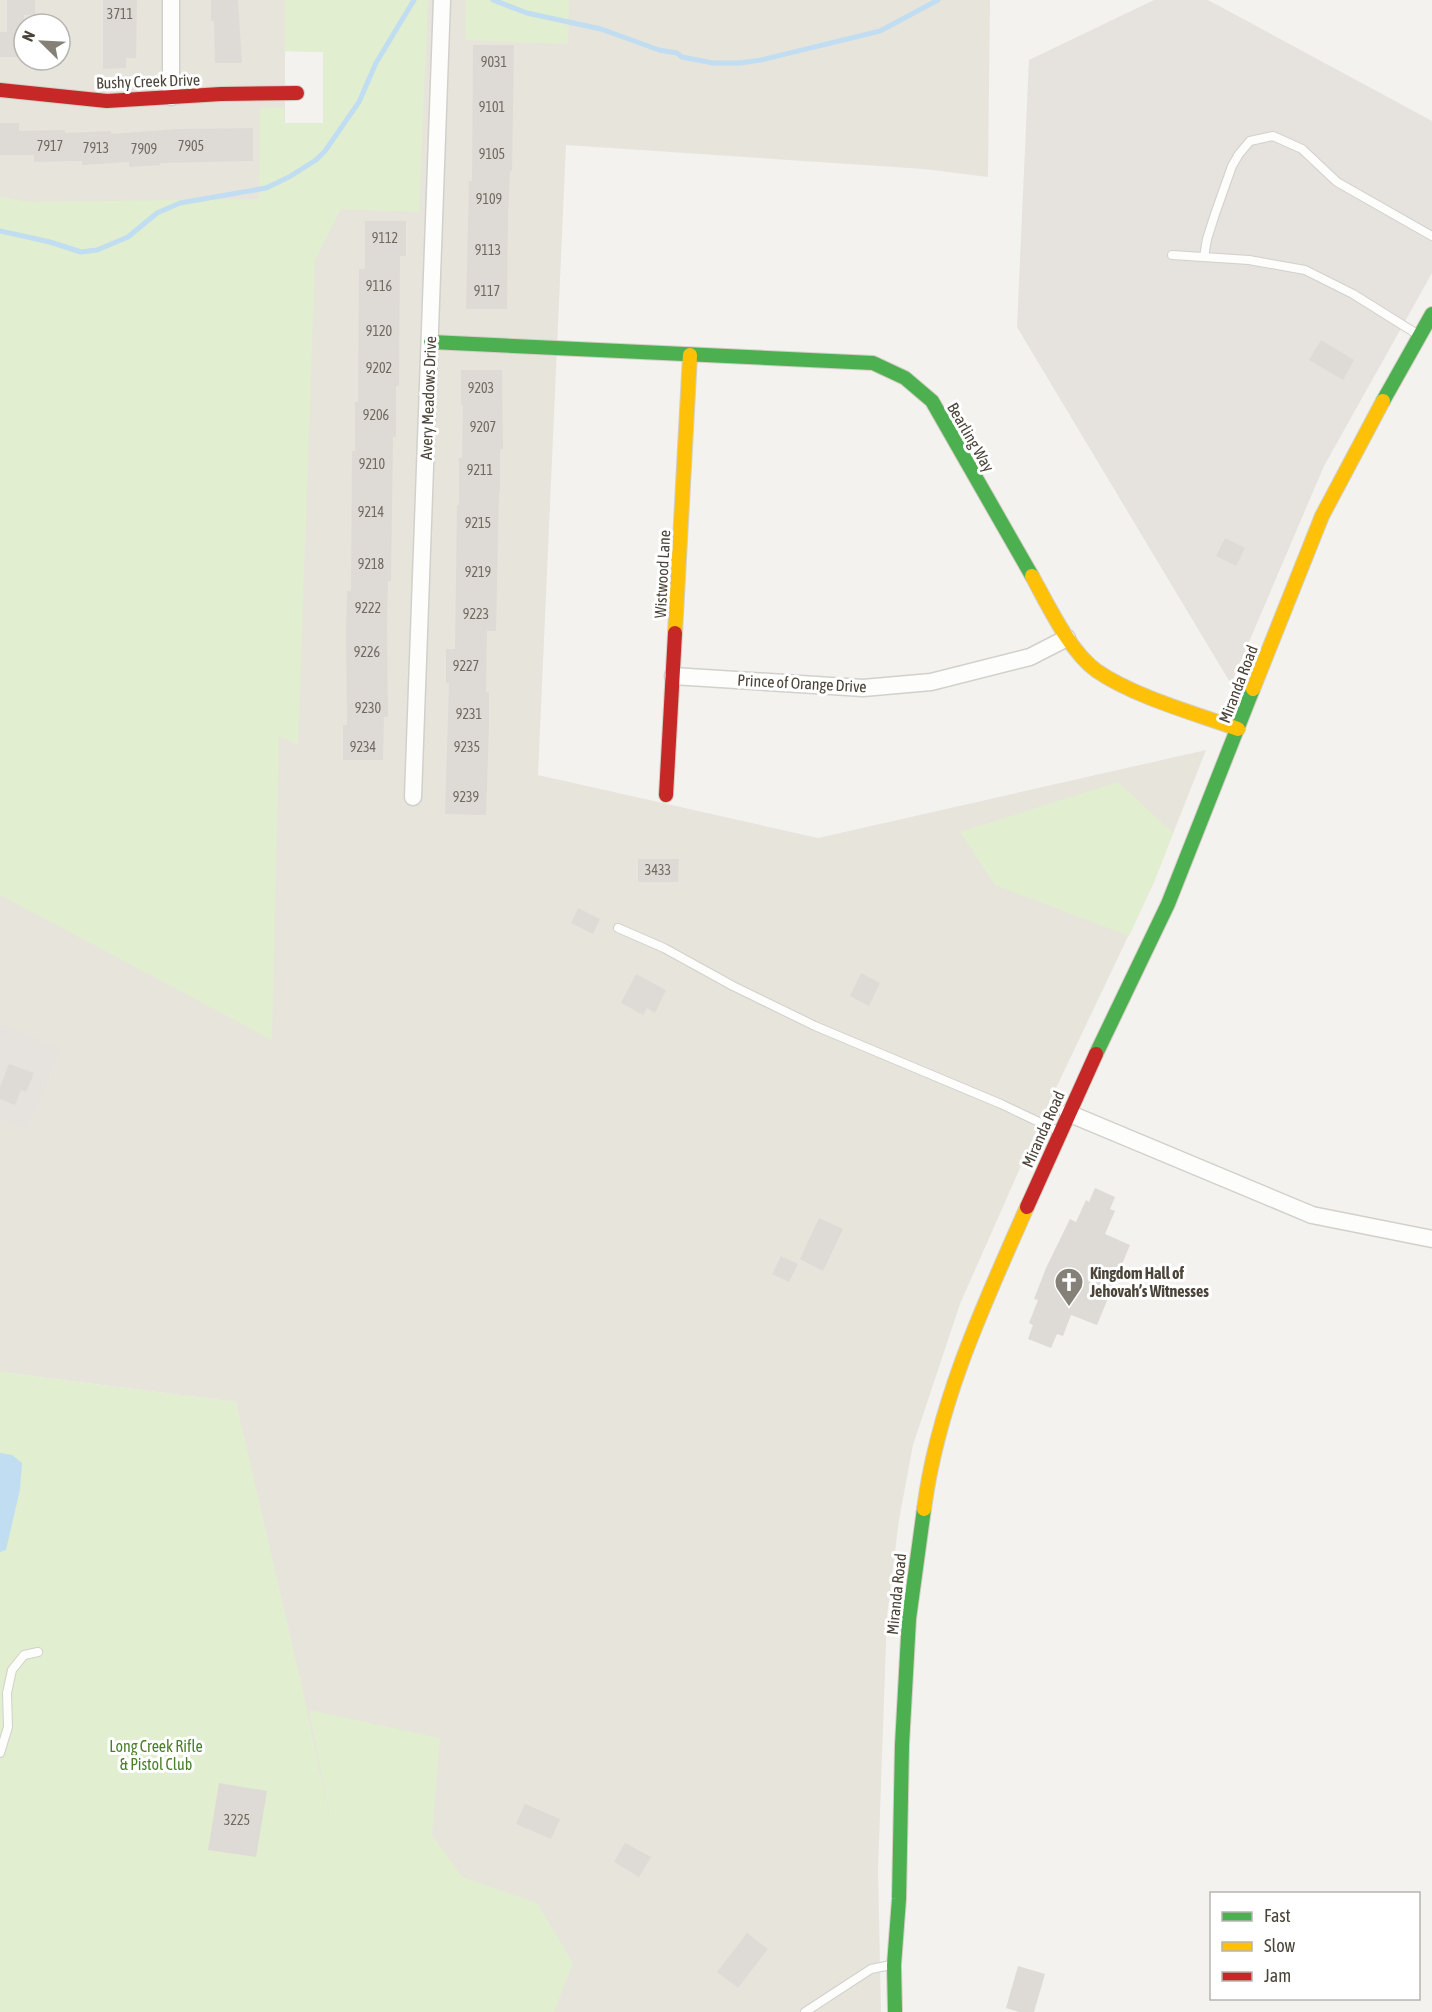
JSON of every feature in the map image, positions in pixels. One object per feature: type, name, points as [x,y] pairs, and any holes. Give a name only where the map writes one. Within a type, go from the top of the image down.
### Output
[{"type":"street","points":[[171,0],[171,97]]},
{"type":"street","name":"Avery Meadows Drive","points":[[413,797],[442,0]]},
{"type":"street","name":"Bushy Creek Drive","points":[[0,90],[107,101],[297,93]]},
{"type":"street","name":"Miranda Road","points":[[895,2012],[894,1965],[899,1899],[905,1660],[920,1525],[927,1486],[934,1451],[966,1348],[1068,1113],[1168,904],[1322,516],[1432,314]]},
{"type":"street","name":"Bearling Way","points":[[431,342],[873,363],[904,378],[932,401],[1067,638],[1096,670],[1132,690],[1238,729]]},
{"type":"street","name":"Wistwood Lane","points":[[666,795],[690,355]]},
{"type":"street","name":"Prince of Orange Drive","points":[[673,676],[863,688],[920,683],[1030,657],[1067,638]]},
{"type":"street","points":[[1068,1113],[1312,1215],[1432,1239]]},
{"type":"lane","points":[[1204,257],[1207,239],[1228,175],[1239,154],[1250,141],[1273,136],[1302,149],[1337,182],[1432,236]]},
{"type":"lane","points":[[1172,255],[1249,260],[1305,270],[1353,294],[1420,336]]},
{"type":"lane","points":[[618,928],[664,948],[733,986],[815,1026],[1001,1104],[1060,1132]]},
{"type":"lane","points":[[0,1753],[8,1727],[8,1693],[12,1670],[24,1655],[38,1652]]},
{"type":"lane","points":[[805,2012],[871,1969],[894,1965]]},
{"type":"shaded area","points":[[0,0],[990,0],[988,177],[924,169],[566,145],[538,775],[818,838],[1206,750],[1154,882],[1047,1107],[960,1304],[913,1445],[899,1520],[887,1616],[878,1870],[881,2012],[315,2012],[236,1402],[0,1372]],"holes":[[[285,51],[323,52],[323,123],[285,123]]]},
{"type":"shaded area","points":[[1154,0],[1208,0],[1432,121],[1432,273],[1324,466],[1231,684],[1017,327],[1029,60]]},
{"type":"shaded area","points":[[0,1024],[60,1049],[27,1129],[0,1118]]},
{"type":"green space","points":[[285,0],[428,0],[419,212],[341,209],[315,260],[298,745],[279,736],[272,1040],[0,895],[0,197],[29,202],[259,199],[260,108],[284,107],[285,123],[323,123],[323,52],[285,51]]},
{"type":"green space","points":[[466,0],[569,0],[568,44],[465,40]]},
{"type":"green space","points":[[1118,782],[1173,833],[1129,936],[995,885],[960,832]]},
{"type":"green space","name":"Long Creek Rifle & Pistol Club","points":[[0,1372],[236,1402],[302,1687],[332,1830],[309,1710],[440,1738],[432,1835],[462,1877],[537,1903],[573,1963],[554,2012],[0,2012]]},
{"type":"water","points":[[0,1453],[12,1455],[22,1463],[20,1489],[6,1550],[0,1552]]},
{"type":"building","points":[[7,0],[35,0],[35,12],[12,12],[12,57],[0,57],[0,32],[7,32]]},
{"type":"building","points":[[103,0],[137,0],[136,58],[126,58],[126,68],[103,69]]},
{"type":"building","points":[[211,0],[238,0],[242,63],[215,63]]},
{"type":"building","points":[[473,45],[514,45],[507,309],[466,309],[469,181],[472,181]]},
{"type":"building","points":[[0,123],[19,123],[19,131],[65,130],[65,133],[111,131],[111,134],[177,129],[253,128],[253,161],[160,163],[160,165],[129,167],[129,162],[82,165],[82,161],[34,162],[34,155],[0,155]]},
{"type":"building","points":[[365,221],[406,221],[406,256],[400,256],[399,386],[396,386],[396,437],[393,437],[391,581],[388,581],[387,626],[388,717],[384,717],[383,760],[343,760],[343,725],[347,725],[347,591],[351,591],[352,451],[355,451],[355,402],[358,402],[359,269],[365,269]]},
{"type":"building","points":[[1321,340],[1354,360],[1343,380],[1309,360]]},
{"type":"building","points":[[461,370],[502,370],[503,449],[500,449],[496,631],[487,631],[486,692],[489,692],[489,726],[486,815],[445,814],[449,683],[446,683],[446,649],[455,649],[457,505],[459,505],[459,458],[462,458]]},
{"type":"building","points":[[1225,538],[1245,548],[1236,566],[1216,556]]},
{"type":"building","points":[[638,859],[679,859],[678,882],[638,882]]},
{"type":"building","points":[[578,908],[600,919],[593,934],[571,923]]},
{"type":"building","points":[[861,973],[880,983],[869,1006],[850,996]]},
{"type":"building","points":[[636,974],[666,990],[655,1013],[647,1008],[643,1015],[621,1003]]},
{"type":"building","points":[[9,1064],[34,1073],[26,1092],[21,1090],[15,1105],[0,1099],[0,1087]]},
{"type":"building","points":[[1095,1188],[1115,1197],[1110,1209],[1115,1211],[1105,1234],[1130,1245],[1097,1325],[1071,1315],[1063,1336],[1057,1334],[1051,1348],[1028,1339],[1033,1325],[1029,1323],[1038,1300],[1034,1299],[1070,1219],[1076,1222],[1086,1200],[1089,1202]]},
{"type":"building","points":[[819,1218],[843,1229],[823,1271],[800,1259]]},
{"type":"building","points":[[781,1256],[798,1264],[789,1282],[772,1274]]},
{"type":"building","points":[[219,1783],[267,1791],[256,1857],[208,1850]]},
{"type":"building","points":[[525,1804],[560,1819],[551,1839],[516,1824]]},
{"type":"building","points":[[625,1843],[651,1857],[639,1877],[614,1862]]},
{"type":"building","points":[[747,1933],[768,1949],[738,1988],[717,1972]]},
{"type":"building","points":[[1018,1966],[1045,1974],[1034,2012],[1019,2012],[1006,2008]]},
{"type":"waterway","points":[[0,231],[50,242],[81,252],[97,250],[128,237],[157,213],[180,203],[266,188],[289,177],[316,160],[325,151],[359,102],[376,63],[414,0]]},
{"type":"waterway","points":[[493,0],[527,13],[601,29],[659,50],[677,53],[682,57],[713,63],[761,60],[880,31],[938,0]]},
{"type":"traffic: fast","points":[[1383,401],[1432,314]]},
{"type":"traffic: fast","points":[[431,342],[873,363],[905,378],[932,401],[1032,576]]},
{"type":"traffic: fast","points":[[1096,1054],[1168,904],[1253,689]]},
{"type":"traffic: fast","points":[[895,2012],[894,1965],[899,1899],[902,1745],[909,1619],[924,1509]]},
{"type":"traffic: slow","points":[[675,633],[690,355]]},
{"type":"traffic: slow","points":[[1253,689],[1322,516],[1383,401]]},
{"type":"traffic: slow","points":[[1032,576],[1069,640],[1087,663],[1097,671],[1147,697],[1238,729]]},
{"type":"traffic: slow","points":[[924,1509],[931,1469],[951,1392],[979,1317],[1027,1207]]},
{"type":"traffic: jam","points":[[0,90],[107,101],[221,94],[297,93]]},
{"type":"traffic: jam","points":[[666,795],[675,633]]},
{"type":"traffic: jam","points":[[1027,1207],[1096,1054]]},
{"type":"place","name":"Kingdom Hall of Jehovah’s Witnesses","points":[[1069,1308]]}]
